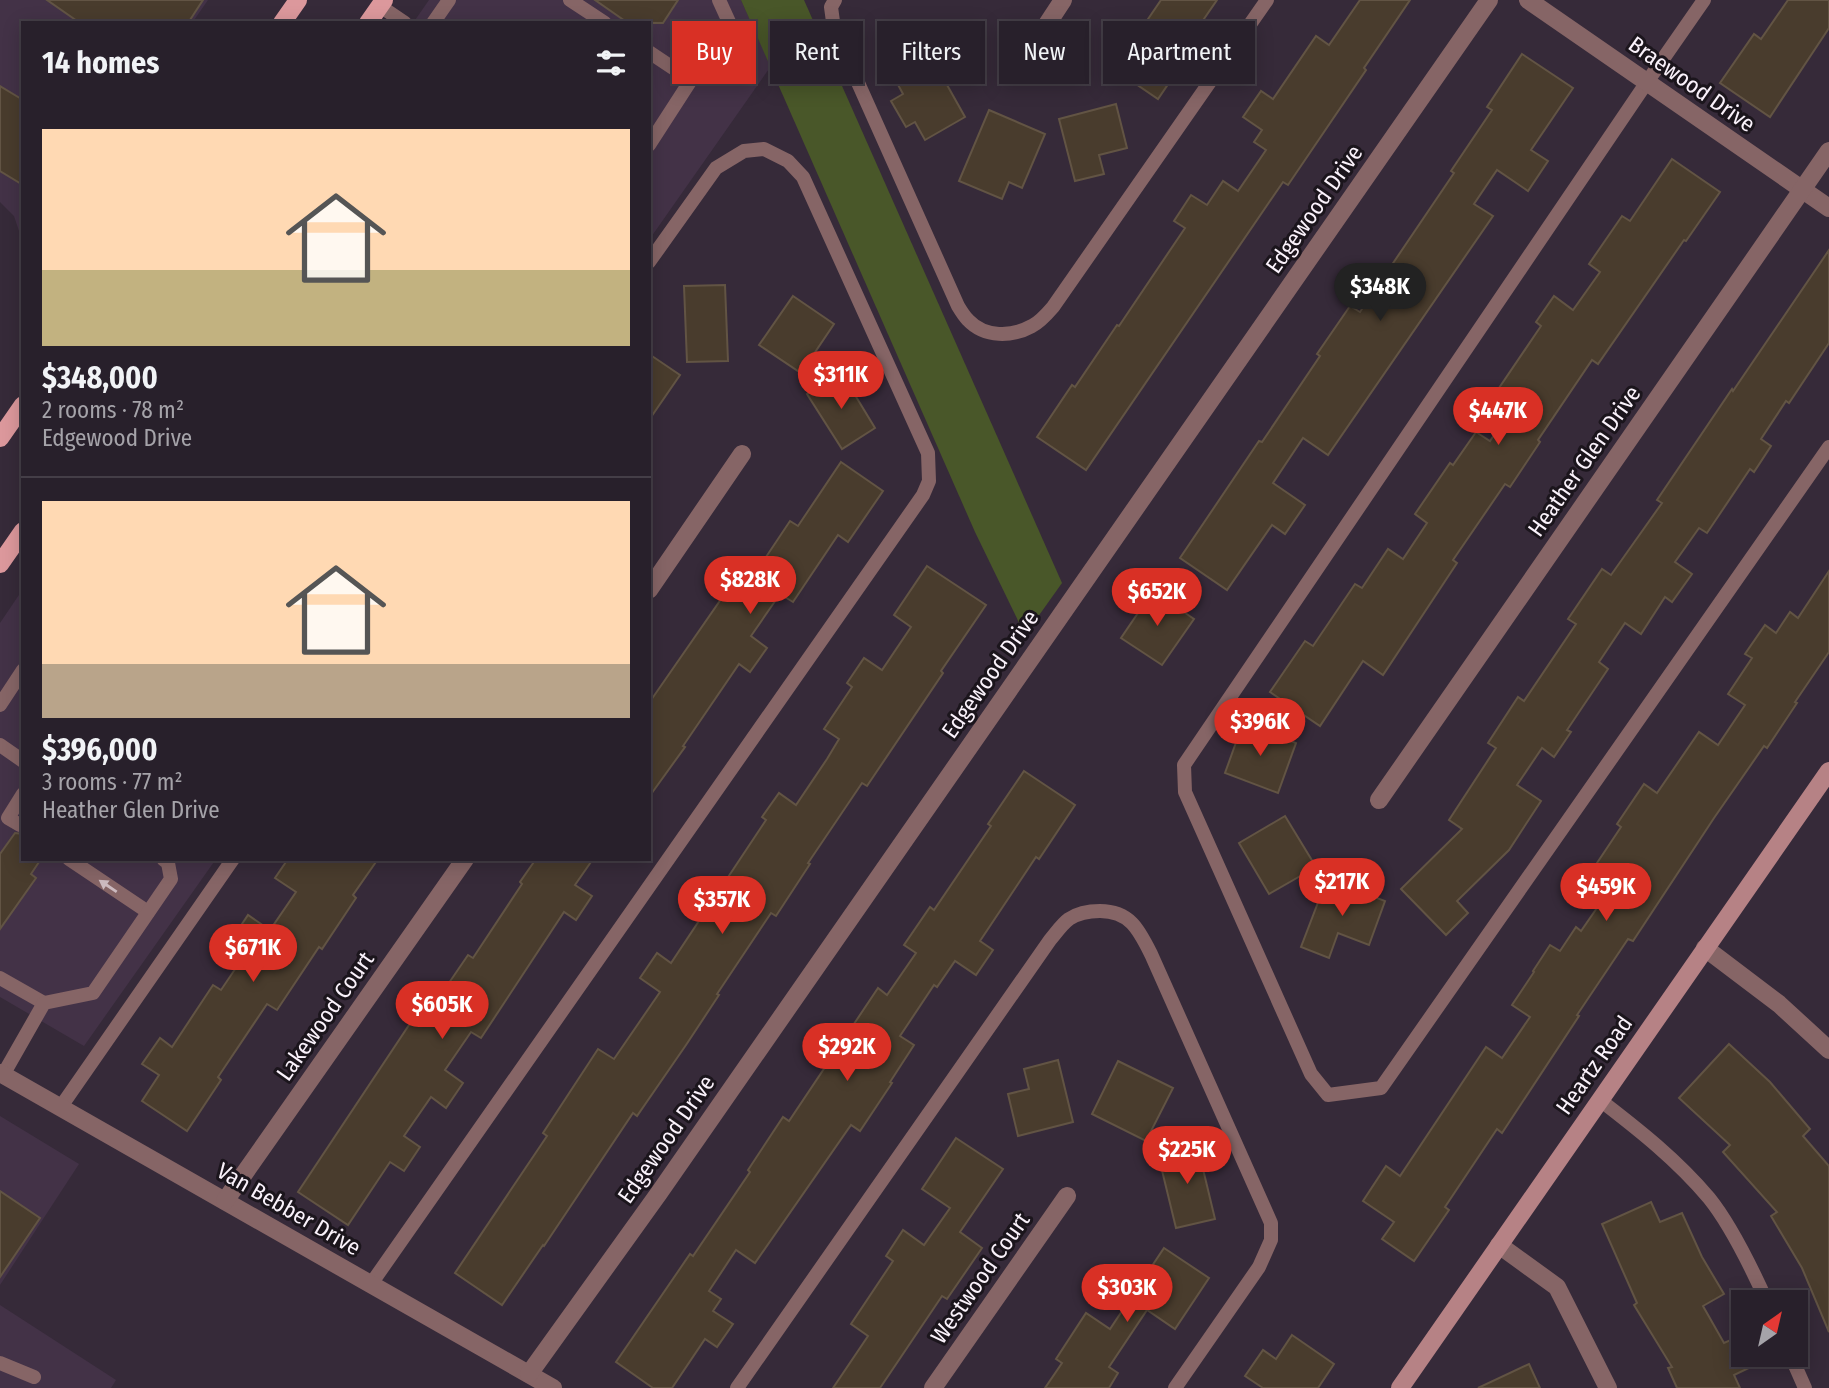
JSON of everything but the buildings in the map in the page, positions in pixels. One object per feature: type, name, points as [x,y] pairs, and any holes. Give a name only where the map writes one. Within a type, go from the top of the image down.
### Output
[{"type":"main road","points":[[283,21],[298,0]]},
{"type":"main road","points":[[369,21],[382,3]]},
{"type":"main road","points":[[0,438],[21,408]]},
{"type":"main road","points":[[0,564],[21,534]]},
{"type":"street","points":[[1049,21],[1063,0]]},
{"type":"street","name":"Edgewood Drive","points":[[525,1381],[667,1182],[1489,0]]},
{"type":"street","name":"Braewood Drive","points":[[1528,0],[1829,208]]},
{"type":"street","name":"Heather Glen Drive","points":[[1379,800],[1829,151]]},
{"type":"street","points":[[651,587],[742,454]]},
{"type":"street","name":"Heartz Road","points":[[1407,1384],[1499,1245],[1829,771]]},
{"type":"street","name":"Lakewood Court","points":[[225,1201],[463,861]]},
{"type":"street","points":[[1705,948],[1779,1003],[1829,1050]]},
{"type":"street","name":"Van Bebber Drive","points":[[1,1074],[371,1284],[525,1381],[553,1388]]},
{"type":"street","name":"Westwood Court","points":[[933,1388],[1067,1196]]},
{"type":"street","points":[[1499,1245],[1557,1287],[1608,1388]]},
{"type":"lane","points":[[434,21],[449,0]]},
{"type":"lane","points":[[570,0],[602,21]]},
{"type":"lane","points":[[719,0],[729,21]]},
{"type":"lane","points":[[835,0],[831,7],[834,29],[958,306],[969,322],[996,334],[1015,334],[1034,325],[1054,307],[1267,0]]},
{"type":"lane","points":[[1704,0],[1184,765],[1185,792],[1190,804],[1311,1074],[1328,1095],[1381,1088],[1829,447]]},
{"type":"lane","points":[[382,3],[403,21]]},
{"type":"lane","points":[[651,53],[672,67]]},
{"type":"lane","points":[[651,142],[688,84]]},
{"type":"lane","points":[[371,1284],[923,495],[929,481],[928,453],[803,177],[788,161],[764,149],[744,151],[716,169],[651,258]]},
{"type":"lane","points":[[0,705],[21,673]]},
{"type":"lane","points":[[0,745],[21,760]]},
{"type":"lane","points":[[20,825],[8,818],[21,797]]},
{"type":"lane","points":[[72,861],[148,912]]},
{"type":"lane","points":[[0,978],[44,1003],[93,993],[171,878],[166,861]]},
{"type":"lane","points":[[61,1108],[232,861]]},
{"type":"lane","points":[[737,1388],[1050,940],[1069,919],[1091,911],[1110,911],[1125,916],[1139,930],[1271,1223],[1270,1240],[1259,1267],[1175,1388]]},
{"type":"lane","points":[[1,1074],[44,1003]]},
{"type":"lane","points":[[1600,1100],[1664,1151],[1710,1200],[1731,1232],[1761,1290]]},
{"type":"lane","points":[[0,1363],[34,1377]]},
{"type":"lane","points":[[1796,1367],[1805,1388]]},
{"type":"shaded area","points":[[0,0],[208,0],[193,21],[21,21],[21,237],[14,216],[0,202]]},
{"type":"shaded area","points":[[429,0],[741,0],[751,21],[672,21],[672,84],[756,84],[756,33],[770,67],[651,237],[651,21],[414,21]]},
{"type":"shaded area","points":[[21,592],[21,861],[215,861],[84,1046],[0,997],[0,623]]},
{"type":"shaded area","points":[[0,1116],[79,1164],[0,1285]]},
{"type":"shaded area","points":[[0,1305],[116,1380],[111,1388],[0,1388]]},
{"type":"green space","points":[[741,0],[804,0],[813,21],[770,21],[770,66],[756,34],[756,21],[750,21]]},
{"type":"green space","points":[[778,84],[841,84],[1062,583],[1025,635],[975,532]]}]
